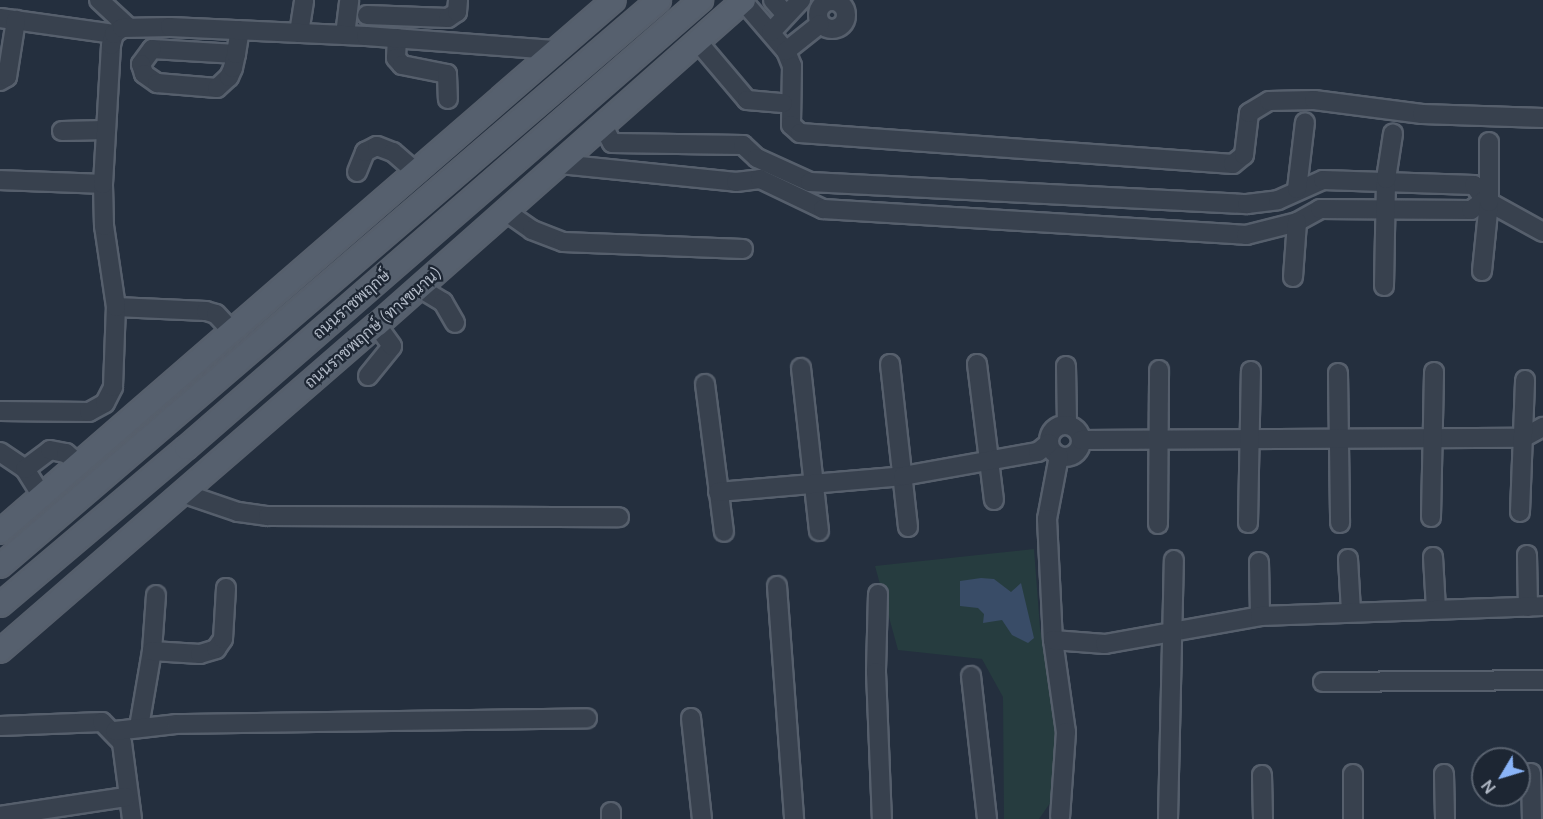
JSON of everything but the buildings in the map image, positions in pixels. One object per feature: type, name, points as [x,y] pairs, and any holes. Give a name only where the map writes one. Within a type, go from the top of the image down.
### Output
[{"type":"main road","points":[[1,530],[553,50],[614,0]]},
{"type":"main road","name":"ถนนราชพฤกษ์","points":[[0,566],[659,0]]},
{"type":"main road","name":"ถนนราชพฤกษ์","points":[[0,605],[286,361],[701,0]]},
{"type":"main road","name":"ถนนราชพฤกษ์ (ทางขนาน)","points":[[0,651],[377,325],[744,0]]},
{"type":"main road","points":[[286,361],[309,359],[397,306]]},
{"type":"street","points":[[0,411],[90,412],[105,403],[116,372],[116,307],[104,226],[103,184],[106,130],[121,30],[99,0]]},
{"type":"street","points":[[299,33],[304,0]]},
{"type":"street","points":[[345,36],[349,0]]},
{"type":"street","points":[[366,36],[367,7],[448,18],[457,12],[458,0]]},
{"type":"street","points":[[744,0],[786,51],[792,66],[791,125],[800,133],[1233,164],[1244,155],[1249,113],[1269,101],[1314,100],[1422,114],[1543,118]]},
{"type":"street","points":[[773,0],[786,15]]},
{"type":"street","points":[[771,32],[801,0]]},
{"type":"street","points":[[786,51],[820,24],[830,29],[841,26],[846,16],[839,1]]},
{"type":"street","points":[[0,81],[7,77],[8,19],[121,30],[240,30],[366,36],[553,50]]},
{"type":"street","points":[[236,54],[152,49],[141,64],[144,74],[157,83],[217,88],[229,77],[236,54],[240,30]]},
{"type":"street","points":[[397,38],[396,58],[402,65],[447,74],[448,99]]},
{"type":"street","points":[[698,42],[747,100],[783,103]]},
{"type":"street","points":[[1297,189],[1305,122]]},
{"type":"street","points":[[603,126],[612,143],[743,145],[757,159],[810,183],[1247,204],[1278,200],[1297,189],[1323,180],[1386,179],[1474,185],[1487,201],[1543,232]]},
{"type":"street","points":[[62,131],[106,130]]},
{"type":"street","points":[[1383,286],[1386,179],[1393,135]]},
{"type":"street","points":[[1482,271],[1489,142]]},
{"type":"street","points":[[357,172],[365,152],[377,146],[393,152],[415,171]]},
{"type":"street","points":[[560,164],[736,182],[760,179],[823,209],[1058,226],[1246,235],[1297,222],[1320,209],[1471,210],[1487,201]]},
{"type":"street","points":[[0,180],[103,184]]},
{"type":"street","points":[[1058,196],[1058,226]]},
{"type":"street","points":[[505,211],[532,230],[562,242],[743,249]]},
{"type":"street","points":[[1293,277],[1297,222]]},
{"type":"street","points":[[418,287],[442,302],[455,323]]},
{"type":"street","points":[[116,307],[206,311],[216,314],[232,331]]},
{"type":"street","points":[[368,376],[392,346],[377,325]]},
{"type":"street","points":[[890,364],[908,527]]},
{"type":"street","points":[[977,364],[993,500]]},
{"type":"street","points":[[1066,366],[1067,424]]},
{"type":"street","points":[[801,368],[819,531]]},
{"type":"street","points":[[1158,524],[1159,370]]},
{"type":"street","points":[[1248,523],[1251,370]]},
{"type":"street","points":[[1431,516],[1430,436],[1434,372]]},
{"type":"street","points":[[1338,373],[1340,523]]},
{"type":"street","points":[[1520,512],[1525,380]]},
{"type":"street","points":[[705,384],[724,531]]},
{"type":"street","points":[[718,492],[903,476],[1054,449],[1074,454],[1081,440],[1078,432],[1067,424]]},
{"type":"street","points":[[1060,818],[1066,732],[1053,640],[1047,519],[1054,449],[1053,429],[1067,424]]},
{"type":"street","points":[[1081,440],[1430,436],[1523,438],[1543,427]]},
{"type":"street","points":[[25,469],[50,450],[66,453],[77,464]]},
{"type":"street","points":[[0,452],[25,469],[41,495]]},
{"type":"street","points":[[182,493],[218,506],[268,516],[619,517]]},
{"type":"street","points":[[1053,640],[1105,644],[1173,629],[1260,616],[1351,611],[1535,607],[1527,555]]},
{"type":"street","points":[[1433,557],[1436,609]]},
{"type":"street","points":[[1348,559],[1351,611]]},
{"type":"street","points":[[1168,819],[1174,560]]},
{"type":"street","points":[[1259,562],[1260,616]]},
{"type":"street","points":[[777,586],[794,819]]},
{"type":"street","points":[[152,651],[200,654],[216,649],[223,639],[226,588]]},
{"type":"street","points":[[878,594],[876,672],[882,819]]},
{"type":"street","points":[[139,726],[152,651],[156,595]]},
{"type":"street","points":[[970,676],[987,819]]},
{"type":"street","points":[[1323,682],[1543,680]]},
{"type":"street","points":[[115,731],[139,726],[586,718]]},
{"type":"street","points":[[691,718],[702,819]]},
{"type":"street","points":[[0,726],[102,722],[115,731],[122,743],[126,797],[132,819]]},
{"type":"street","points":[[1531,773],[1532,819]]},
{"type":"street","points":[[1353,774],[1353,819]]},
{"type":"street","points":[[1444,774],[1445,819]]},
{"type":"street","points":[[1262,775],[1263,819]]},
{"type":"street","points":[[0,816],[126,797]]},
{"type":"green space","points":[[1034,549],[1040,628],[1055,709],[1060,765],[1057,793],[1039,819],[1004,819],[1003,697],[982,659],[898,650],[875,566]]},
{"type":"water","points":[[994,579],[1011,592],[1021,583],[1034,638],[1028,643],[1012,635],[1002,620],[983,623],[984,614],[978,608],[960,606],[960,581]]}]
